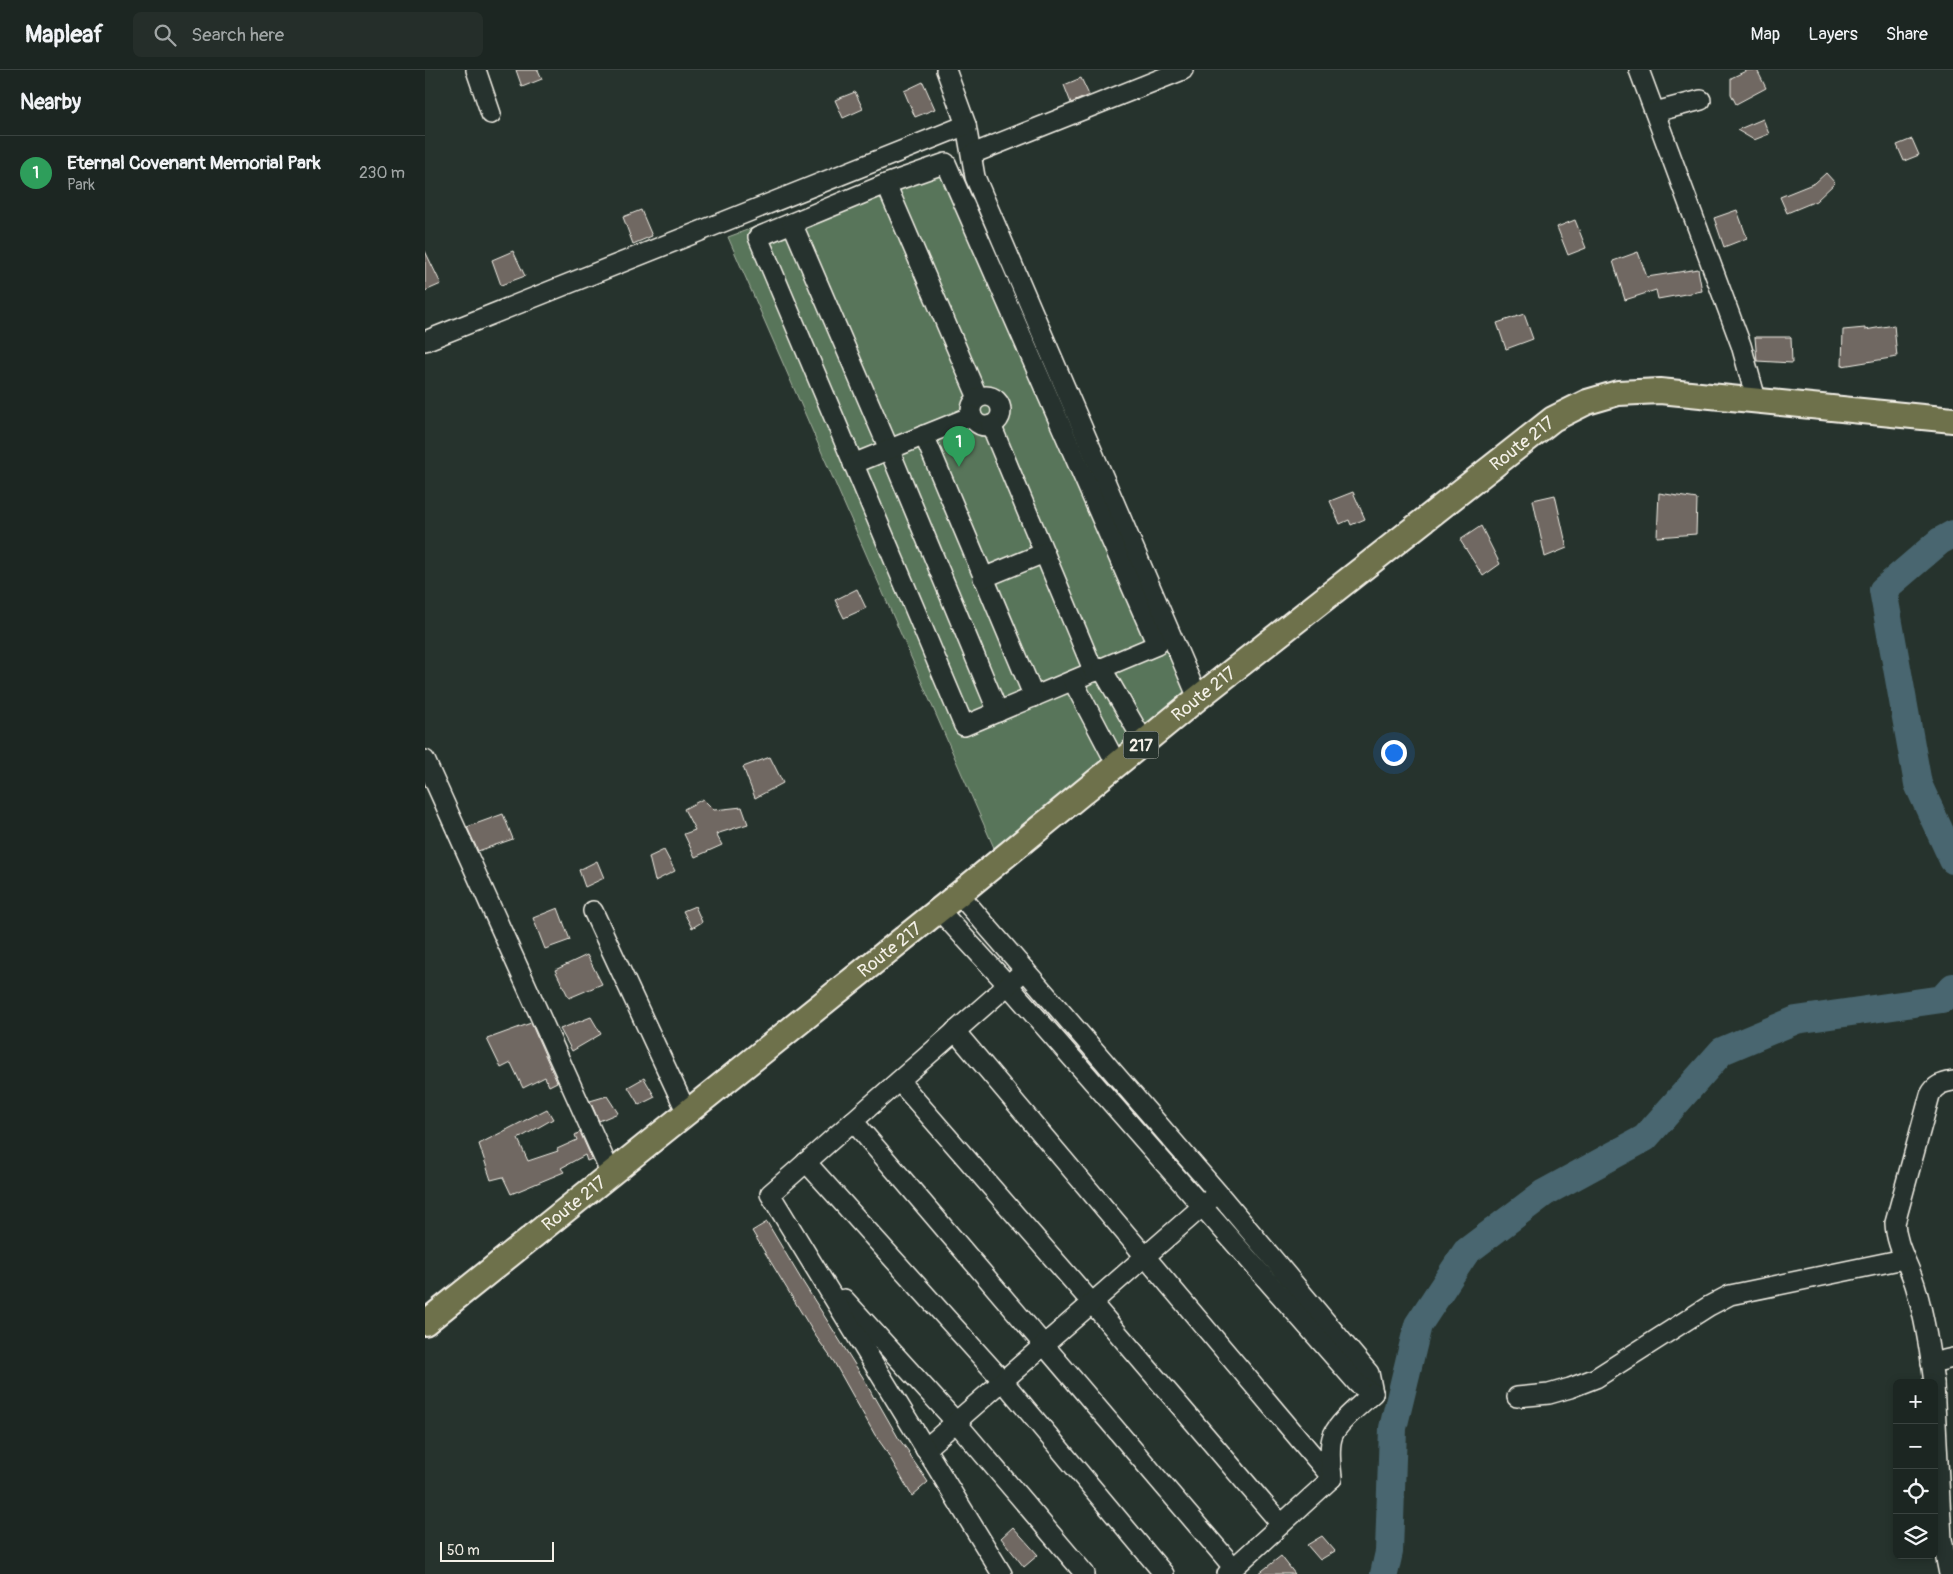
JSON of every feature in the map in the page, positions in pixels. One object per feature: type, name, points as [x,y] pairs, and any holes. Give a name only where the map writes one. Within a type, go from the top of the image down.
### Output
[{"type":"main road","name":"Route 217","points":[[425,1322],[687,1114],[1198,698],[1553,419],[1587,402],[1618,393],[1660,391],[1756,399],[1946,420]]},
{"type":"street","points":[[476,70],[491,114]]},
{"type":"street","points":[[946,70],[966,125],[975,177],[1198,698]]},
{"type":"street","points":[[972,154],[1183,70]]},
{"type":"street","points":[[1639,70],[1741,345],[1756,399]]},
{"type":"street","points":[[1655,112],[1701,100]]},
{"type":"street","points":[[425,341],[966,125]]},
{"type":"street","points":[[946,163],[1157,645],[964,726],[758,237],[792,223],[886,184],[946,163]]},
{"type":"street","points":[[886,184],[978,398]]},
{"type":"street","points":[[792,223],[999,712]]},
{"type":"street","points":[[987,395],[1001,405],[1001,415],[991,425],[981,425],[972,416],[971,408],[978,398],[987,395]]},
{"type":"street","points":[[853,464],[972,416]]},
{"type":"street","points":[[991,425],[1044,553],[1098,670],[1145,742]]},
{"type":"street","points":[[924,435],[1034,698]]},
{"type":"street","points":[[983,578],[1044,553]]},
{"type":"street","points":[[1073,681],[1117,765]]},
{"type":"street","points":[[425,760],[611,1174]]},
{"type":"street","points":[[959,894],[1217,1193],[1369,1373],[1373,1393]]},
{"type":"street","points":[[939,910],[1008,985],[1359,1384],[1373,1393]]},
{"type":"street","points":[[593,911],[687,1114]]},
{"type":"street","points":[[1002,1574],[770,1194],[1025,970]]},
{"type":"street","points":[[955,1031],[1332,1478]]},
{"type":"street","points":[[899,1080],[1093,1303],[1281,1524]]},
{"type":"street","points":[[1933,1379],[1926,1324],[1915,1286],[1896,1235],[1895,1223],[1930,1095],[1939,1084],[1953,1081]]},
{"type":"street","points":[[853,1121],[1045,1344],[1231,1571],[1332,1478]]},
{"type":"street","points":[[806,1162],[1003,1381],[1164,1574]]},
{"type":"street","points":[[925,1449],[1217,1193]]},
{"type":"street","points":[[1517,1397],[1549,1394],[1596,1378],[1729,1295],[1904,1259]]},
{"type":"street","points":[[816,1269],[956,1422],[1085,1574]]},
{"type":"street","points":[[1931,1363],[1953,1358]]},
{"type":"street","points":[[1332,1478],[1332,1436],[1337,1428],[1373,1393]]},
{"type":"street","points":[[1936,1424],[1942,1539],[1949,1574]]},
{"type":"green space","points":[[950,156],[1192,698],[998,857],[728,237]]},
{"type":"building","points":[[516,70],[538,70],[542,79],[522,87]]},
{"type":"building","points":[[1748,70],[1757,70],[1766,88],[1736,104],[1731,94],[1731,78]]},
{"type":"building","points":[[1081,78],[1089,95],[1071,103],[1064,85]]},
{"type":"building","points":[[923,82],[935,109],[915,117],[904,91]]},
{"type":"building","points":[[855,92],[863,109],[843,118],[835,100]]},
{"type":"building","points":[[1763,119],[1769,134],[1754,140],[1737,130]]},
{"type":"building","points":[[1912,139],[1919,155],[1904,161],[1897,145]]},
{"type":"building","points":[[1826,173],[1835,183],[1816,201],[1787,213],[1780,197],[1815,183]]},
{"type":"building","points":[[641,210],[652,236],[633,244],[623,217]]},
{"type":"building","points":[[1737,210],[1747,238],[1724,247],[1714,218]]},
{"type":"building","points":[[1575,220],[1586,248],[1568,255],[1557,227]]},
{"type":"building","points":[[425,251],[441,284],[425,291]]},
{"type":"building","points":[[513,251],[525,276],[501,285],[492,260]]},
{"type":"building","points":[[1638,252],[1647,277],[1698,269],[1702,291],[1658,299],[1656,290],[1625,300],[1613,261]]},
{"type":"building","points":[[1524,314],[1533,339],[1506,349],[1497,323]]},
{"type":"building","points":[[1894,325],[1897,357],[1842,366],[1843,330],[1865,328],[1865,330]]},
{"type":"building","points":[[1755,337],[1791,337],[1792,363],[1757,361]]},
{"type":"building","points":[[1353,492],[1365,519],[1351,525],[1349,520],[1340,524],[1330,501]]},
{"type":"building","points":[[1659,493],[1697,499],[1696,534],[1657,537]]},
{"type":"building","points":[[1555,495],[1567,548],[1545,557],[1533,500]]},
{"type":"building","points":[[1481,526],[1500,564],[1483,576],[1460,540]]},
{"type":"building","points":[[857,589],[866,608],[844,618],[835,600]]},
{"type":"building","points":[[770,757],[783,783],[755,798],[743,767]]},
{"type":"building","points":[[703,799],[714,810],[742,807],[748,824],[716,834],[722,845],[695,857],[684,834],[695,830],[684,809]]},
{"type":"building","points":[[503,814],[513,839],[478,851],[467,827]]},
{"type":"building","points":[[664,850],[675,871],[655,881],[649,857]]},
{"type":"building","points":[[597,861],[604,878],[585,887],[579,870]]},
{"type":"building","points":[[695,906],[702,922],[692,928],[683,911]]},
{"type":"building","points":[[558,908],[570,940],[545,949],[533,918]]},
{"type":"building","points":[[587,955],[602,984],[569,998],[555,970]]},
{"type":"building","points":[[591,1017],[601,1034],[572,1051],[560,1029]]},
{"type":"building","points":[[531,1023],[557,1082],[549,1086],[545,1077],[523,1088],[511,1063],[501,1068],[487,1039]]},
{"type":"building","points":[[644,1078],[655,1097],[639,1105],[628,1087]]},
{"type":"building","points":[[607,1096],[618,1113],[599,1121],[590,1101]]},
{"type":"building","points":[[547,1109],[553,1119],[518,1139],[528,1161],[558,1151],[557,1149],[577,1140],[575,1135],[580,1132],[592,1159],[587,1161],[585,1155],[561,1168],[564,1172],[511,1194],[503,1177],[491,1180],[479,1144]]},
{"type":"building","points":[[767,1222],[899,1439],[928,1482],[912,1496],[834,1362],[815,1335],[752,1231]]},
{"type":"building","points":[[1013,1527],[1038,1555],[1024,1567],[1001,1538]]},
{"type":"building","points":[[1322,1536],[1335,1551],[1320,1560],[1307,1545]]},
{"type":"building","points":[[1281,1556],[1295,1574],[1258,1574]]},
{"type":"waterway","points":[[1953,534],[1940,541],[1883,590],[1918,784],[1953,860]]},
{"type":"waterway","points":[[1384,1574],[1389,1552],[1393,1428],[1418,1325],[1466,1252],[1544,1193],[1645,1138],[1722,1051],[1796,1020],[1942,999],[1953,987]]},
{"type":"place","name":"Eternal Covenant Memorial Park","points":[[959,467]]}]
